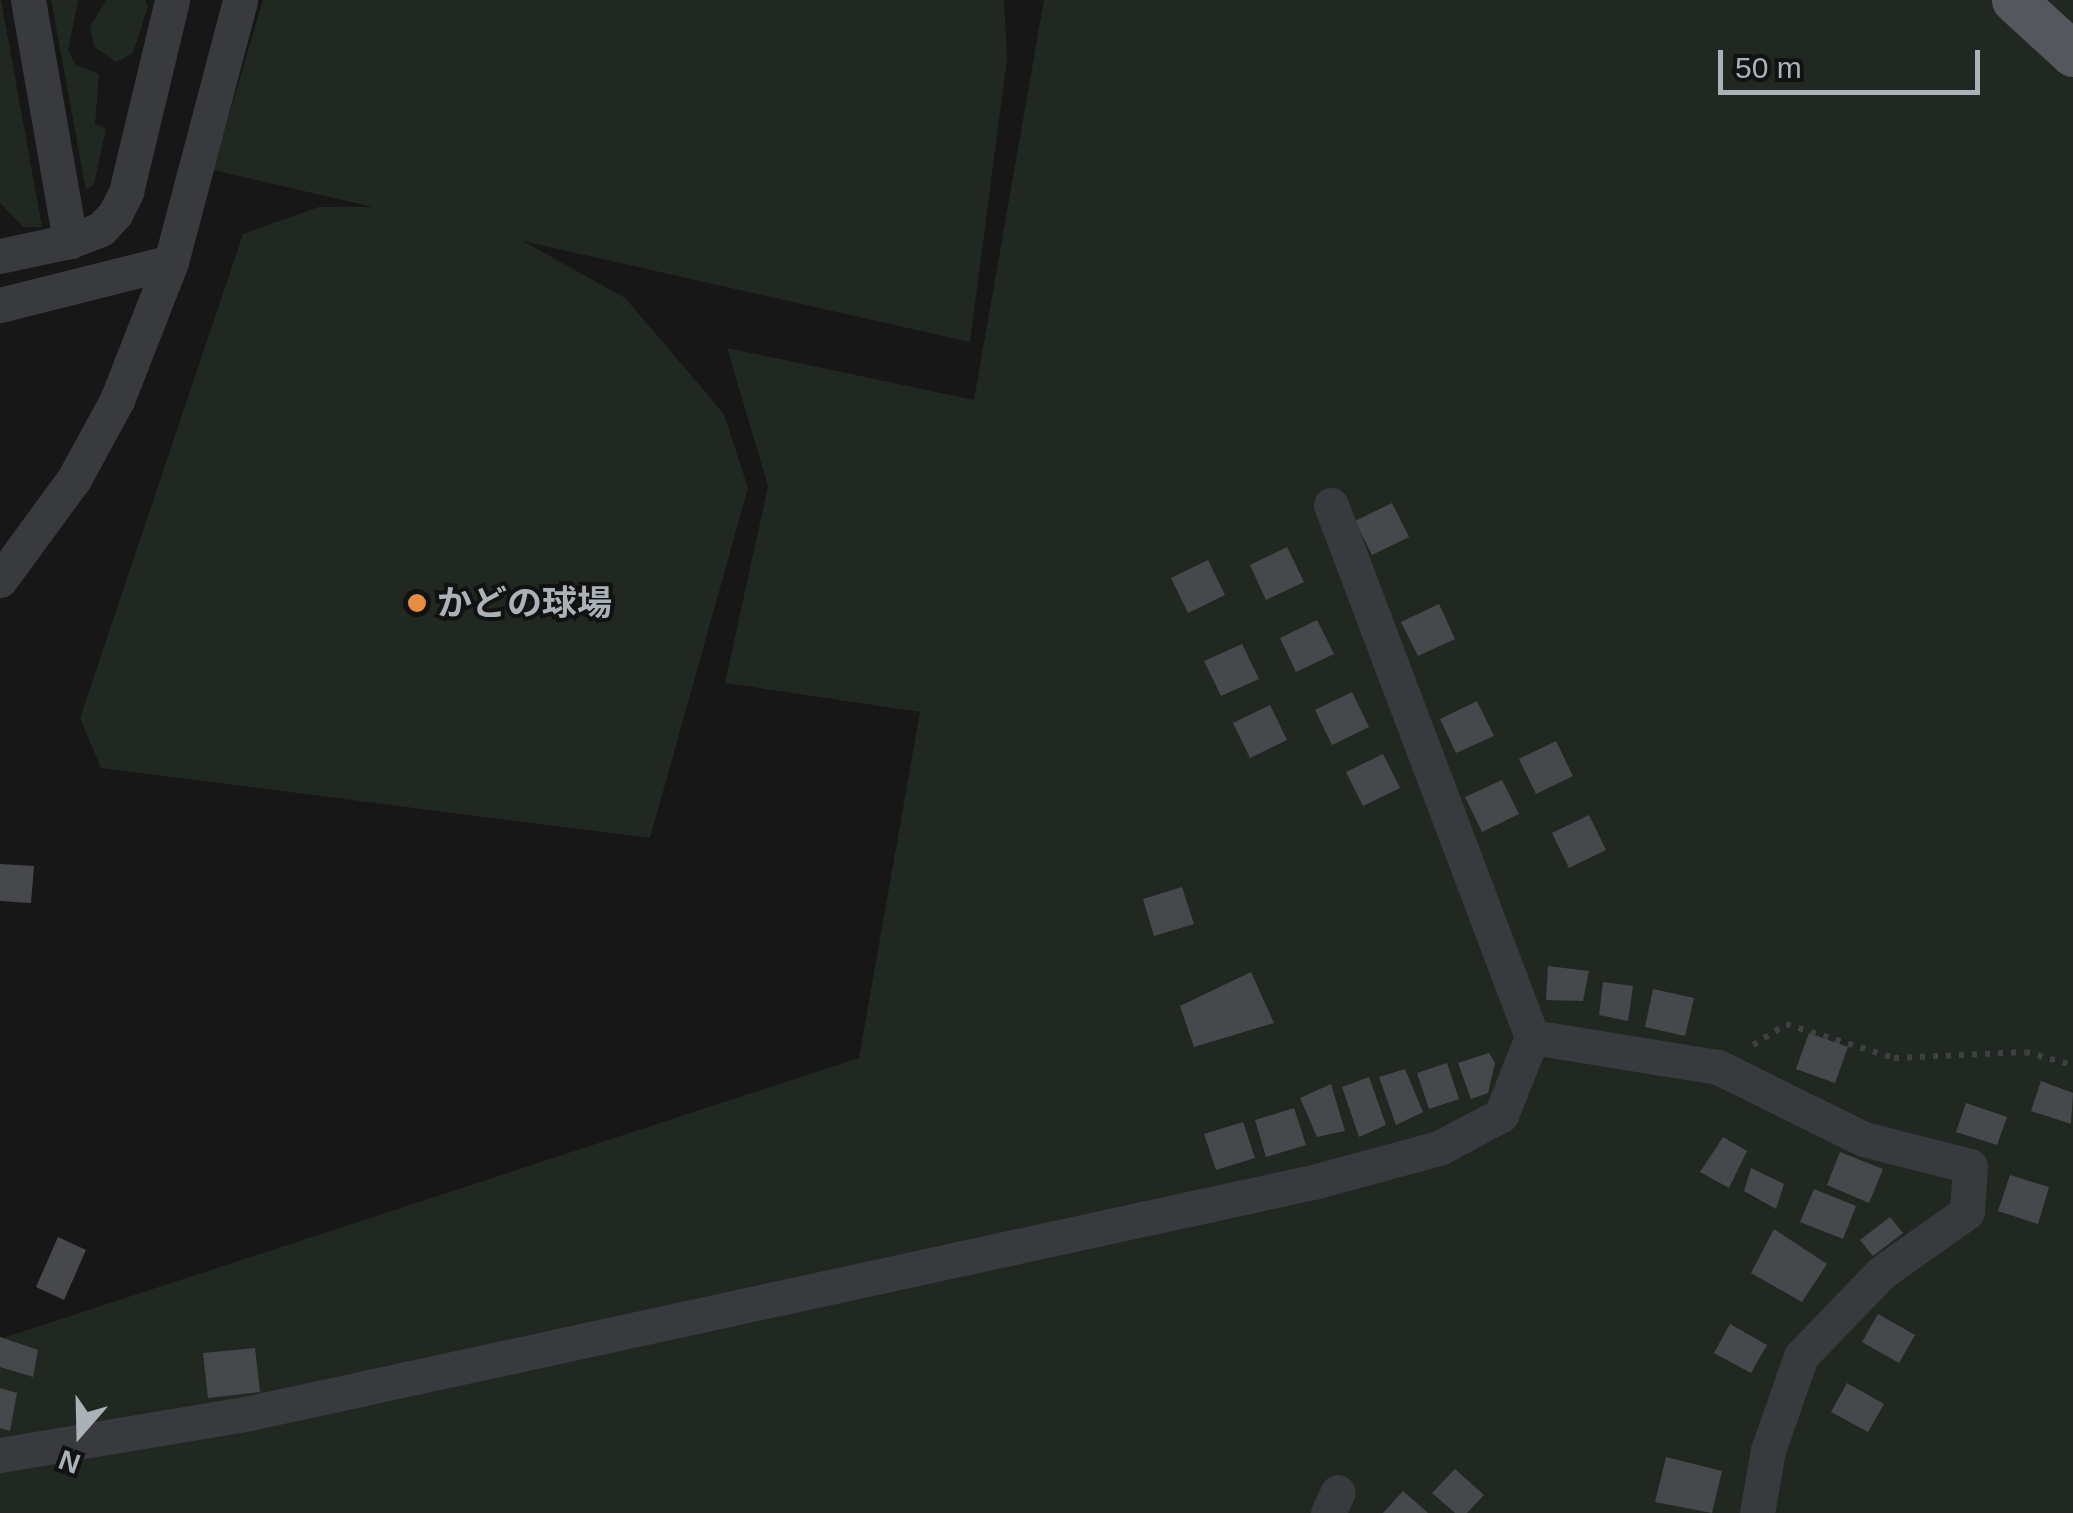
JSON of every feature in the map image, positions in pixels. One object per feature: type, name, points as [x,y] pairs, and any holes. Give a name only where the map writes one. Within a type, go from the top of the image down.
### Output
[{"type":"main road","points":[[2014,0],[2073,54]]},
{"type":"street","points":[[28,0],[70,241]]},
{"type":"street","points":[[0,256],[70,241],[102,229],[126,192],[172,0]]},
{"type":"street","points":[[0,580],[74,479],[116,400],[172,262],[240,0]]},
{"type":"street","points":[[0,305],[172,262]]},
{"type":"street","points":[[0,1455],[250,1413],[1421,1153],[1501,1115],[1532,1038],[1331,505]]},
{"type":"street","points":[[1532,1038],[1718,1067],[1864,1139],[1970,1166],[1967,1212],[1881,1272],[1801,1356],[1768,1450],[1757,1513]]},
{"type":"path","points":[[1718,1067],[1786,1024],[1894,1058],[2026,1052],[2073,1065]]},
{"type":"shaded area","points":[[0,0],[42,227],[23,227],[0,203]]},
{"type":"shaded area","points":[[51,0],[78,0],[68,51],[76,65],[99,74],[95,124],[106,129],[94,184],[86,190]]},
{"type":"shaded area","points":[[106,0],[145,0],[148,6],[133,53],[116,62],[94,47],[90,27]]},
{"type":"shaded area","name":"かどの球場","points":[[263,0],[1004,0],[1007,59],[970,342],[523,241],[625,298],[724,414],[748,488],[650,838],[101,768],[80,718],[243,234],[319,207],[373,207],[213,170]]},
{"type":"shaded area","points":[[1044,0],[2073,0],[2073,1513],[0,1513],[0,1339],[859,1058],[920,712],[725,683],[768,486],[727,348],[974,400]]},
{"type":"building","points":[[1392,503],[1409,537],[1372,555],[1355,521]]},
{"type":"building","points":[[1287,547],[1304,582],[1266,600],[1250,565]]},
{"type":"building","points":[[1208,560],[1225,595],[1188,613],[1171,578]]},
{"type":"building","points":[[1439,604],[1455,639],[1418,656],[1401,622]]},
{"type":"building","points":[[1317,620],[1334,654],[1296,672],[1280,638]]},
{"type":"building","points":[[1242,644],[1259,679],[1221,696],[1204,661]]},
{"type":"building","points":[[1352,692],[1369,727],[1332,745],[1315,710]]},
{"type":"building","points":[[1477,701],[1494,736],[1456,753],[1440,719]]},
{"type":"building","points":[[1270,705],[1287,740],[1250,758],[1233,723]]},
{"type":"building","points":[[1556,741],[1573,776],[1536,794],[1519,759]]},
{"type":"building","points":[[1383,754],[1400,788],[1363,806],[1346,772]]},
{"type":"building","points":[[1502,780],[1519,814],[1482,832],[1465,797]]},
{"type":"building","points":[[1589,815],[1606,850],[1569,868],[1552,833]]},
{"type":"building","points":[[0,864],[34,866],[31,903],[0,901]]},
{"type":"building","points":[[1182,887],[1194,924],[1154,936],[1143,899]]},
{"type":"building","points":[[1548,966],[1589,971],[1583,1001],[1546,1000]]},
{"type":"building","points":[[1251,972],[1274,1023],[1194,1047],[1180,1006]]},
{"type":"building","points":[[1603,982],[1633,986],[1628,1021],[1599,1015]]},
{"type":"building","points":[[1653,989],[1694,998],[1685,1036],[1645,1027]]},
{"type":"building","points":[[1809,1033],[1848,1047],[1835,1083],[1796,1069]]},
{"type":"building","points":[[1489,1053],[1495,1063],[1488,1093],[1471,1099],[1458,1063]]},
{"type":"building","points":[[1447,1063],[1459,1099],[1429,1109],[1417,1073]]},
{"type":"building","points":[[1405,1069],[1423,1112],[1396,1125],[1379,1077]]},
{"type":"building","points":[[1369,1077],[1386,1125],[1359,1137],[1342,1087]]},
{"type":"building","points":[[2041,1081],[2073,1093],[2071,1124],[2031,1111]]},
{"type":"building","points":[[1331,1084],[1345,1131],[1317,1137],[1300,1098]]},
{"type":"building","points":[[1966,1103],[2007,1117],[1997,1145],[1956,1132]]},
{"type":"building","points":[[1294,1108],[1306,1145],[1266,1157],[1255,1120]]},
{"type":"building","points":[[1243,1122],[1255,1158],[1216,1170],[1204,1134]]},
{"type":"building","points":[[1723,1137],[1747,1151],[1729,1188],[1700,1172]]},
{"type":"building","points":[[1840,1152],[1883,1169],[1869,1203],[1827,1185]]},
{"type":"building","points":[[1751,1168],[1784,1184],[1776,1209],[1744,1191]]},
{"type":"building","points":[[2010,1175],[2049,1187],[2038,1224],[1998,1211]]},
{"type":"building","points":[[1814,1189],[1856,1206],[1843,1239],[1800,1222]]},
{"type":"building","points":[[1890,1217],[1903,1233],[1873,1256],[1860,1240]]},
{"type":"building","points":[[1774,1229],[1827,1264],[1802,1302],[1751,1273]]},
{"type":"building","points":[[58,1237],[86,1250],[64,1300],[36,1287]]},
{"type":"building","points":[[1878,1314],[1915,1335],[1899,1363],[1862,1342]]},
{"type":"building","points":[[1730,1324],[1767,1345],[1751,1373],[1714,1353]]},
{"type":"building","points":[[0,1337],[38,1350],[33,1377],[0,1367]]},
{"type":"building","points":[[255,1348],[260,1392],[208,1398],[203,1353]]},
{"type":"building","points":[[1847,1383],[1884,1404],[1868,1432],[1831,1412]]},
{"type":"building","points":[[0,1388],[17,1393],[10,1431],[0,1428]]},
{"type":"building","points":[[1666,1457],[1722,1471],[1712,1513],[1655,1502]]},
{"type":"building","points":[[1455,1469],[1484,1495],[1467,1513],[1455,1513],[1432,1493]]},
{"type":"building","points":[[1403,1491],[1428,1513],[1383,1513]]},
{"type":"place","name":"かどの球場","points":[[417,603]]}]
